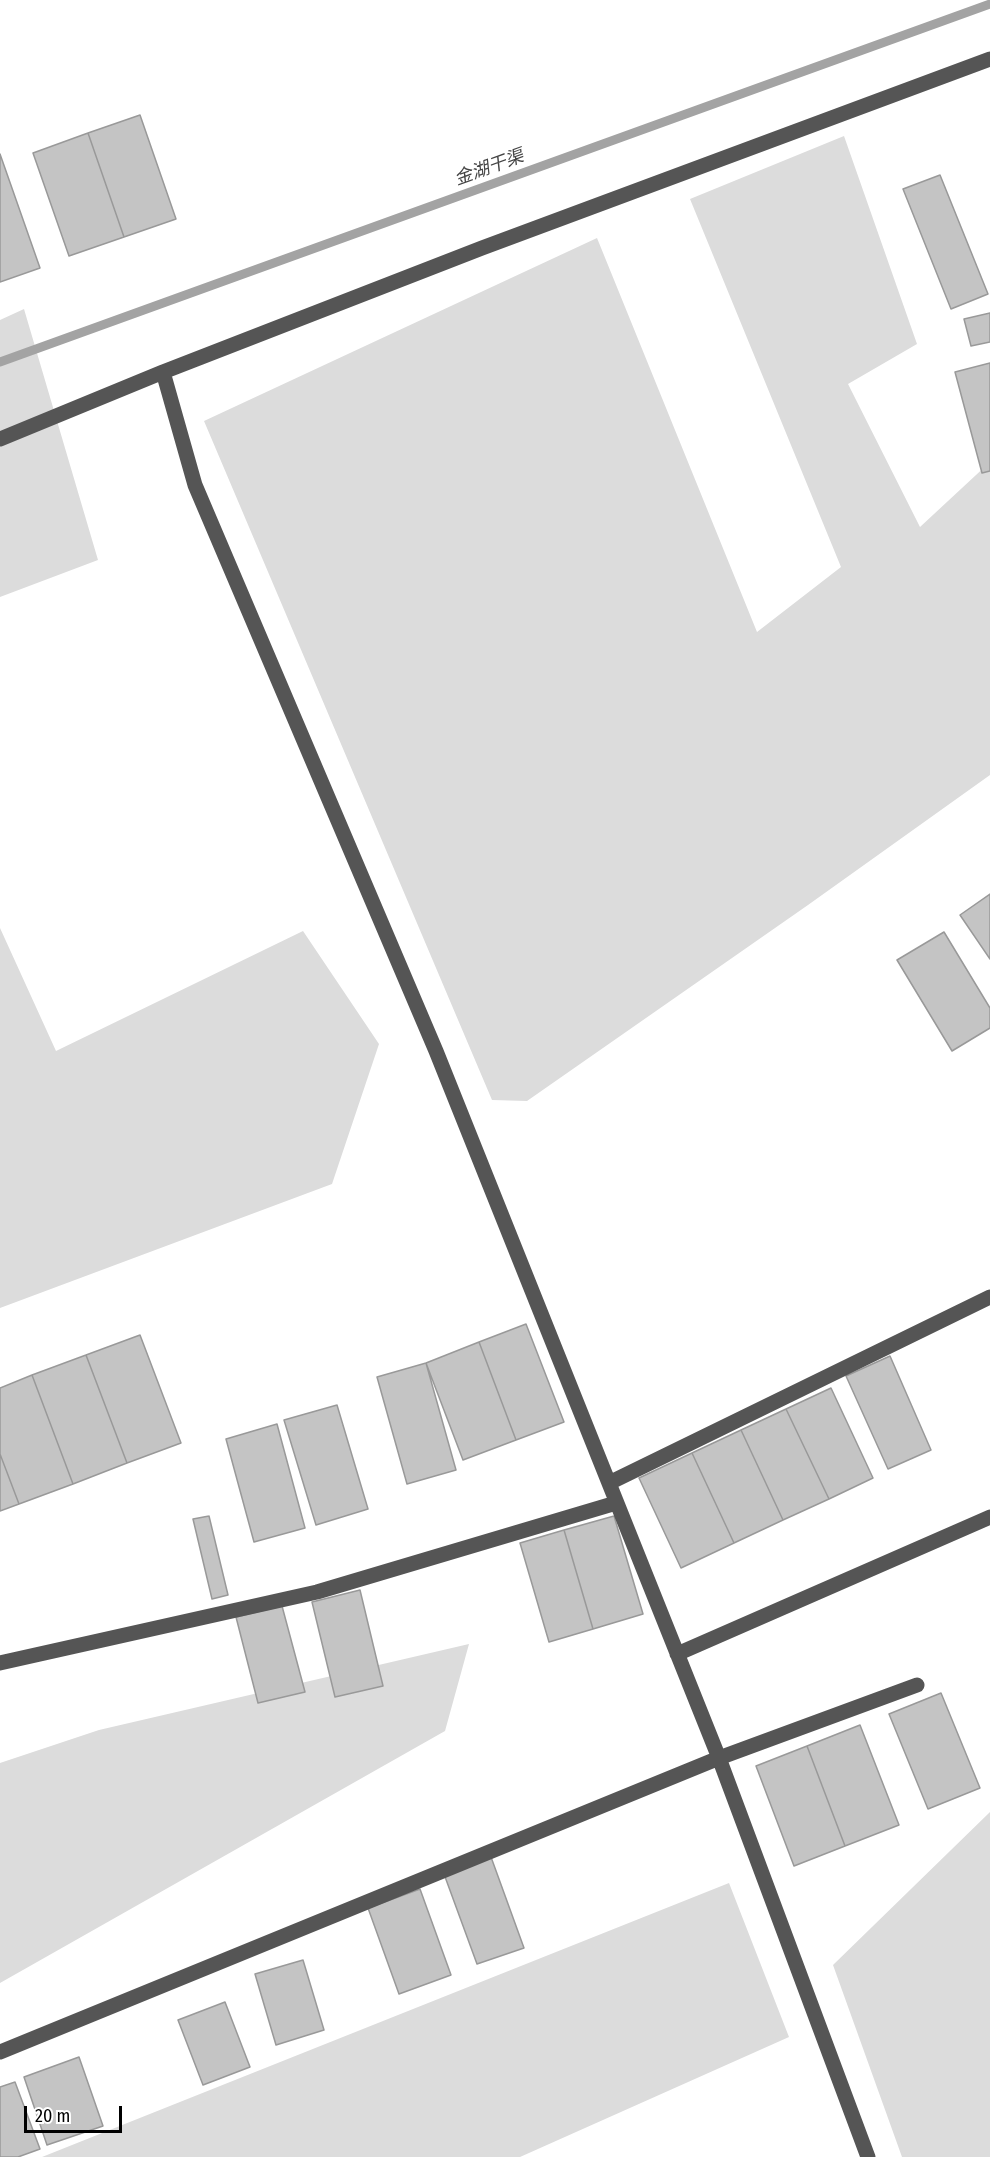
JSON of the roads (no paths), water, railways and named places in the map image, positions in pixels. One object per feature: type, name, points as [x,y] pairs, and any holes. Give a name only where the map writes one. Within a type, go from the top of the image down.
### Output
[{"type":"lane","points":[[0,439],[162,372],[482,248],[990,59]]},
{"type":"lane","points":[[162,372],[195,485],[436,1051],[719,1758],[868,2157]]},
{"type":"lane","points":[[609,1483],[990,1297]]},
{"type":"lane","points":[[0,1664],[317,1592],[616,1503]]},
{"type":"lane","points":[[677,1654],[990,1517]]},
{"type":"lane","points":[[0,2052],[719,1758],[917,1685]]},
{"type":"waterway","name":"金湖干渠","points":[[0,362],[990,4]]}]
